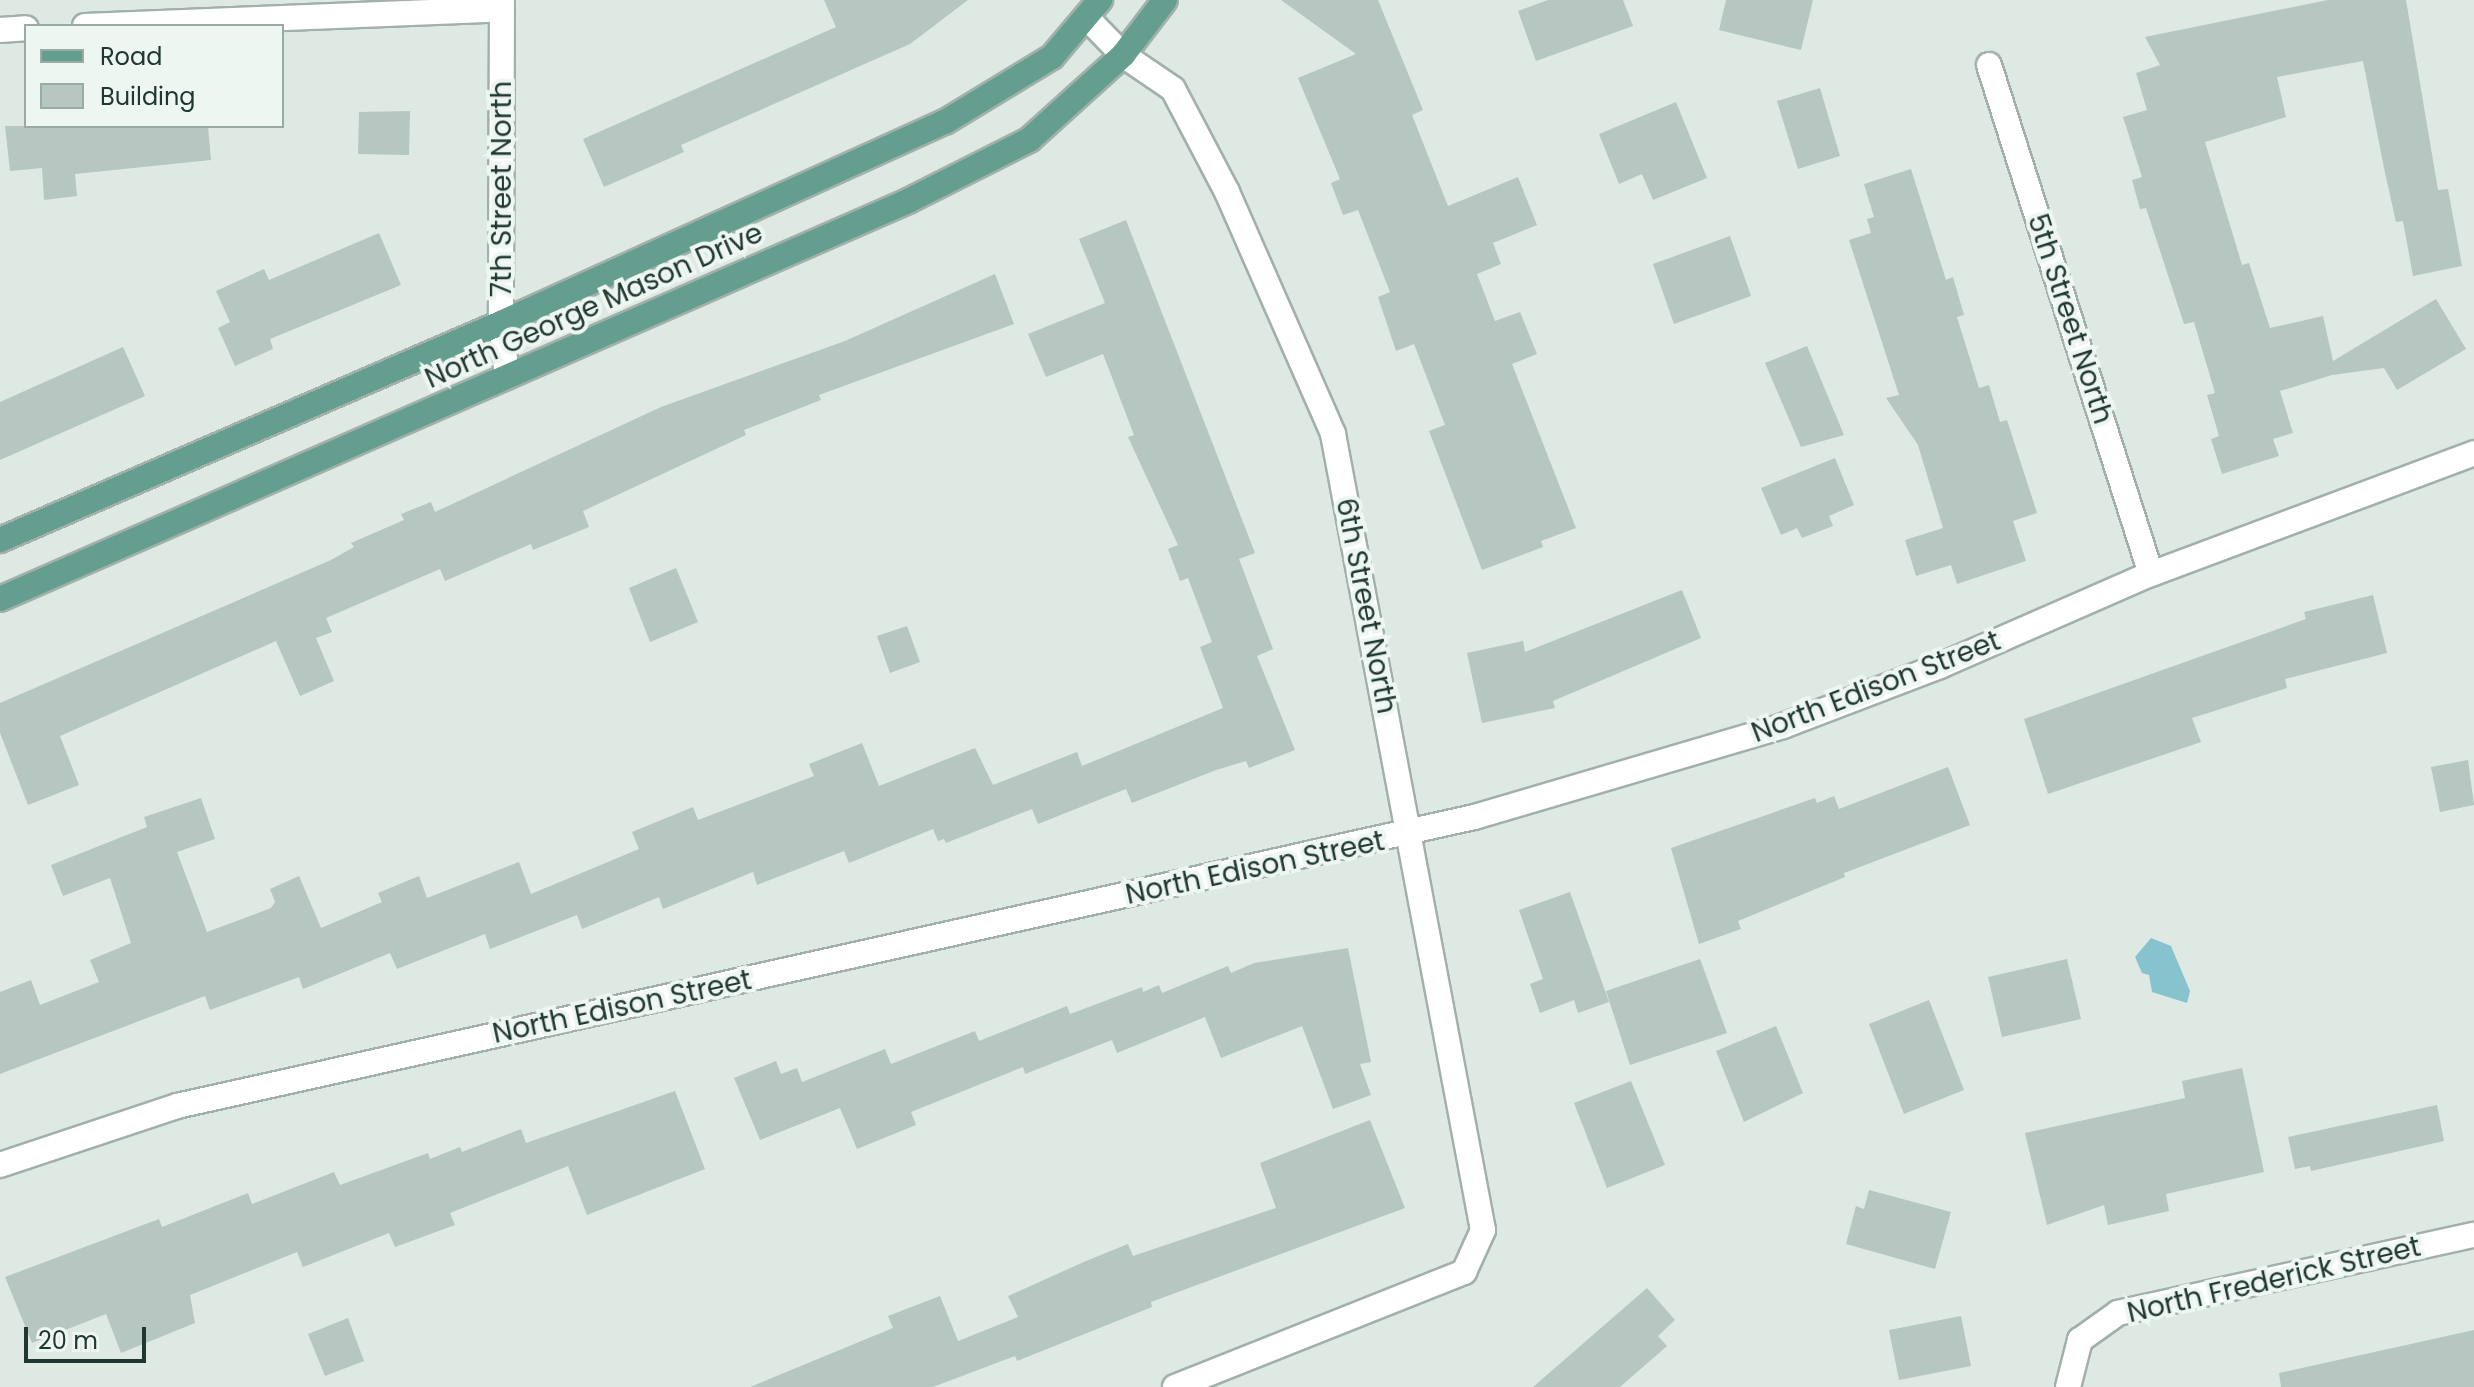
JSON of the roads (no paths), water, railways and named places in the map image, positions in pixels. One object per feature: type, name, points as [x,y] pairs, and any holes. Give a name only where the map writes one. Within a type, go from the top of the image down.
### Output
[{"type":"main road","name":"North George Mason Drive","points":[[0,599],[908,201],[1029,140],[1123,55],[1165,0]]},
{"type":"main road","name":"North George Mason Drive","points":[[0,540],[501,323],[945,122],[1042,64],[1094,9]]},
{"type":"street","points":[[123,24],[502,4]]},
{"type":"street","name":"7th Street North","points":[[502,4],[501,323],[507,377]]},
{"type":"street","name":"6th Street North","points":[[1094,9],[1123,55],[1173,89],[1227,192],[1333,434],[1483,1230],[1473,1262],[1464,1272],[1175,1387]]},
{"type":"street","points":[[0,30],[24,28]]},
{"type":"street","name":"5th Street North","points":[[1989,65],[2151,574]]},
{"type":"street","name":"North Edison Street","points":[[0,1165],[177,1106],[1408,834],[1783,726],[1940,666],[2151,574],[2474,453]]},
{"type":"street","name":"North Frederick Street","points":[[2068,1387],[2080,1340],[2118,1313],[2474,1235]]},
{"type":"water","points":[[2151,938],[2171,946],[2190,991],[2187,1003],[2152,992],[2149,975],[2142,973],[2135,957]]}]
